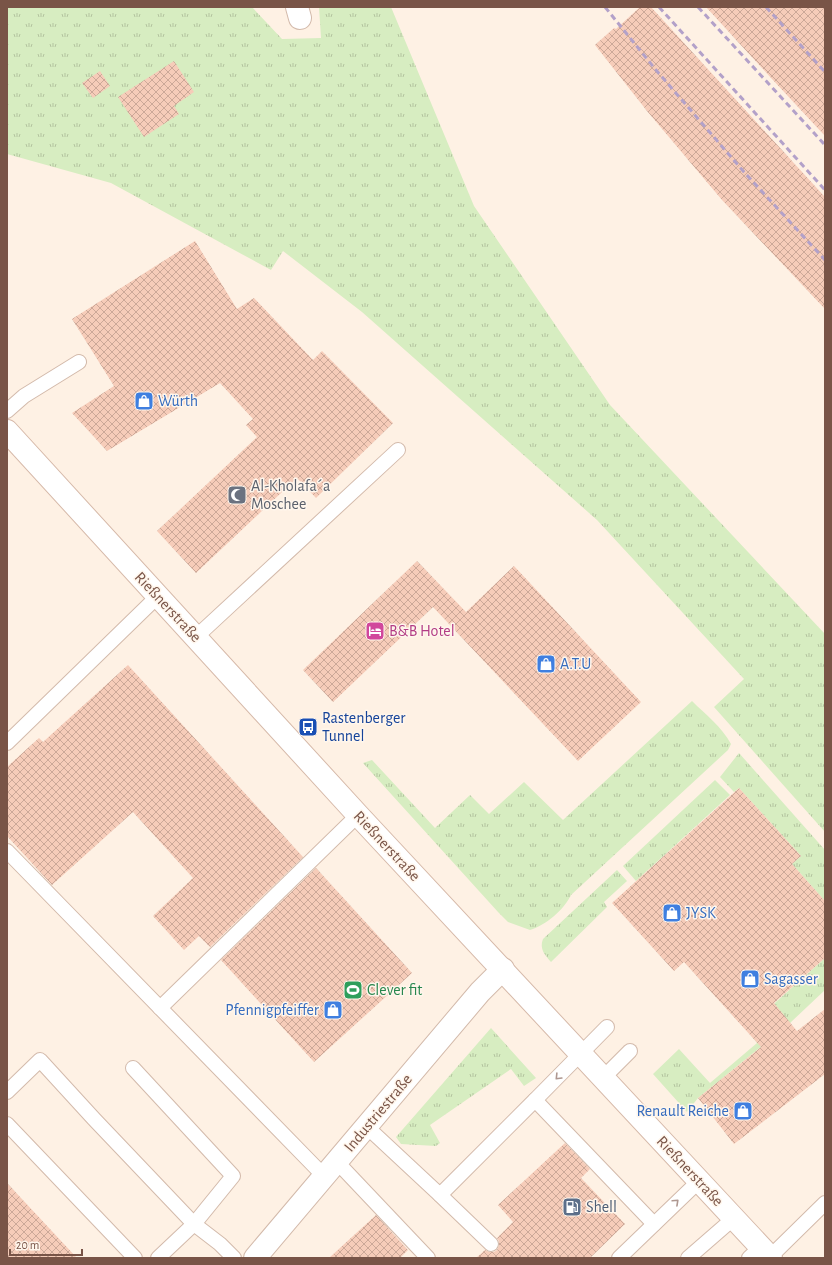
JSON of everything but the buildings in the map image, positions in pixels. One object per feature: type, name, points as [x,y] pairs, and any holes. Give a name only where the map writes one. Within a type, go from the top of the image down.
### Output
[{"type":"street","name":"Rießnerstraße","points":[[7,431],[358,815],[734,1218],[763,1255]]},
{"type":"street","name":"Industriestraße","points":[[263,1255],[330,1169],[480,992],[503,969]]},
{"type":"lane","points":[[7,411],[24,396],[79,362]]},
{"type":"lane","points":[[196,637],[398,450]]},
{"type":"lane","points":[[7,743],[158,596]]},
{"type":"lane","points":[[160,1008],[358,815]]},
{"type":"lane","points":[[7,851],[160,1008],[330,1169],[428,1258]]},
{"type":"lane","points":[[440,1195],[607,1027]]},
{"type":"lane","points":[[603,1078],[630,1051]]},
{"type":"lane","points":[[7,1092],[40,1060],[194,1224],[220,1244],[234,1258]]},
{"type":"lane","points":[[132,1068],[233,1176],[194,1224],[158,1258]]},
{"type":"lane","points":[[535,1100],[654,1224]]},
{"type":"lane","points":[[7,1124],[135,1258]]},
{"type":"lane","points":[[367,1127],[491,1244]]},
{"type":"lane","points":[[619,1258],[699,1181]]},
{"type":"lane","points":[[763,1255],[825,1203]]},
{"type":"lane","points":[[688,1258],[734,1218]]},
{"type":"green space","points":[[7,7],[252,7],[282,39],[321,38],[319,7],[391,7],[474,206],[610,405],[825,634],[825,832],[714,707],[744,679],[597,520],[362,312],[283,251],[271,270],[111,183],[7,154]]},
{"type":"green space","points":[[692,701],[718,726],[727,738],[731,744],[728,750],[571,895],[564,906],[554,916],[542,925],[530,930],[508,922],[498,912],[363,763],[372,760],[435,828],[470,795],[489,814],[524,782],[563,820]]},
{"type":"green space","points":[[739,753],[825,850],[825,901],[792,864],[801,856],[739,788],[734,792],[720,777]]},
{"type":"green space","points":[[715,780],[730,795],[636,881],[623,866]]},
{"type":"green space","points":[[617,870],[627,881],[604,902],[607,907],[551,962],[542,949],[543,939]]},
{"type":"green space","points":[[825,958],[825,990],[790,1023],[698,1098],[687,1112],[653,1074],[679,1049],[710,1083],[757,1043],[746,1029]]},
{"type":"green space","points":[[491,1028],[536,1078],[524,1086],[511,1069],[430,1125],[440,1143],[436,1146],[401,1144],[396,1137]]},
{"type":"railway","points":[[605,7],[656,70],[744,172],[825,260]]},
{"type":"railway","points":[[659,7],[825,190]]},
{"type":"railway","points":[[698,7],[825,145]]},
{"type":"railway","points":[[766,7],[825,72]]},
{"type":"place","name":"Würth","points":[[144,401]]},
{"type":"place","name":"Al-Kholafa´a Moschee","points":[[237,495]]},
{"type":"place","name":"B&B Hotel","points":[[375,631]]},
{"type":"place","name":"A.T.U","points":[[546,664]]},
{"type":"place","name":"Rastenberger Tunnel","points":[[308,727]]},
{"type":"place","name":"JYSK","points":[[672,913]]},
{"type":"place","name":"Sagasser","points":[[750,979]]},
{"type":"place","name":"Clever fit","points":[[353,990]]},
{"type":"place","name":"Pfennigpfeiffer","points":[[333,1010]]},
{"type":"place","name":"Renault Reiche","points":[[743,1111]]},
{"type":"place","name":"Shell","points":[[572,1207]]}]
